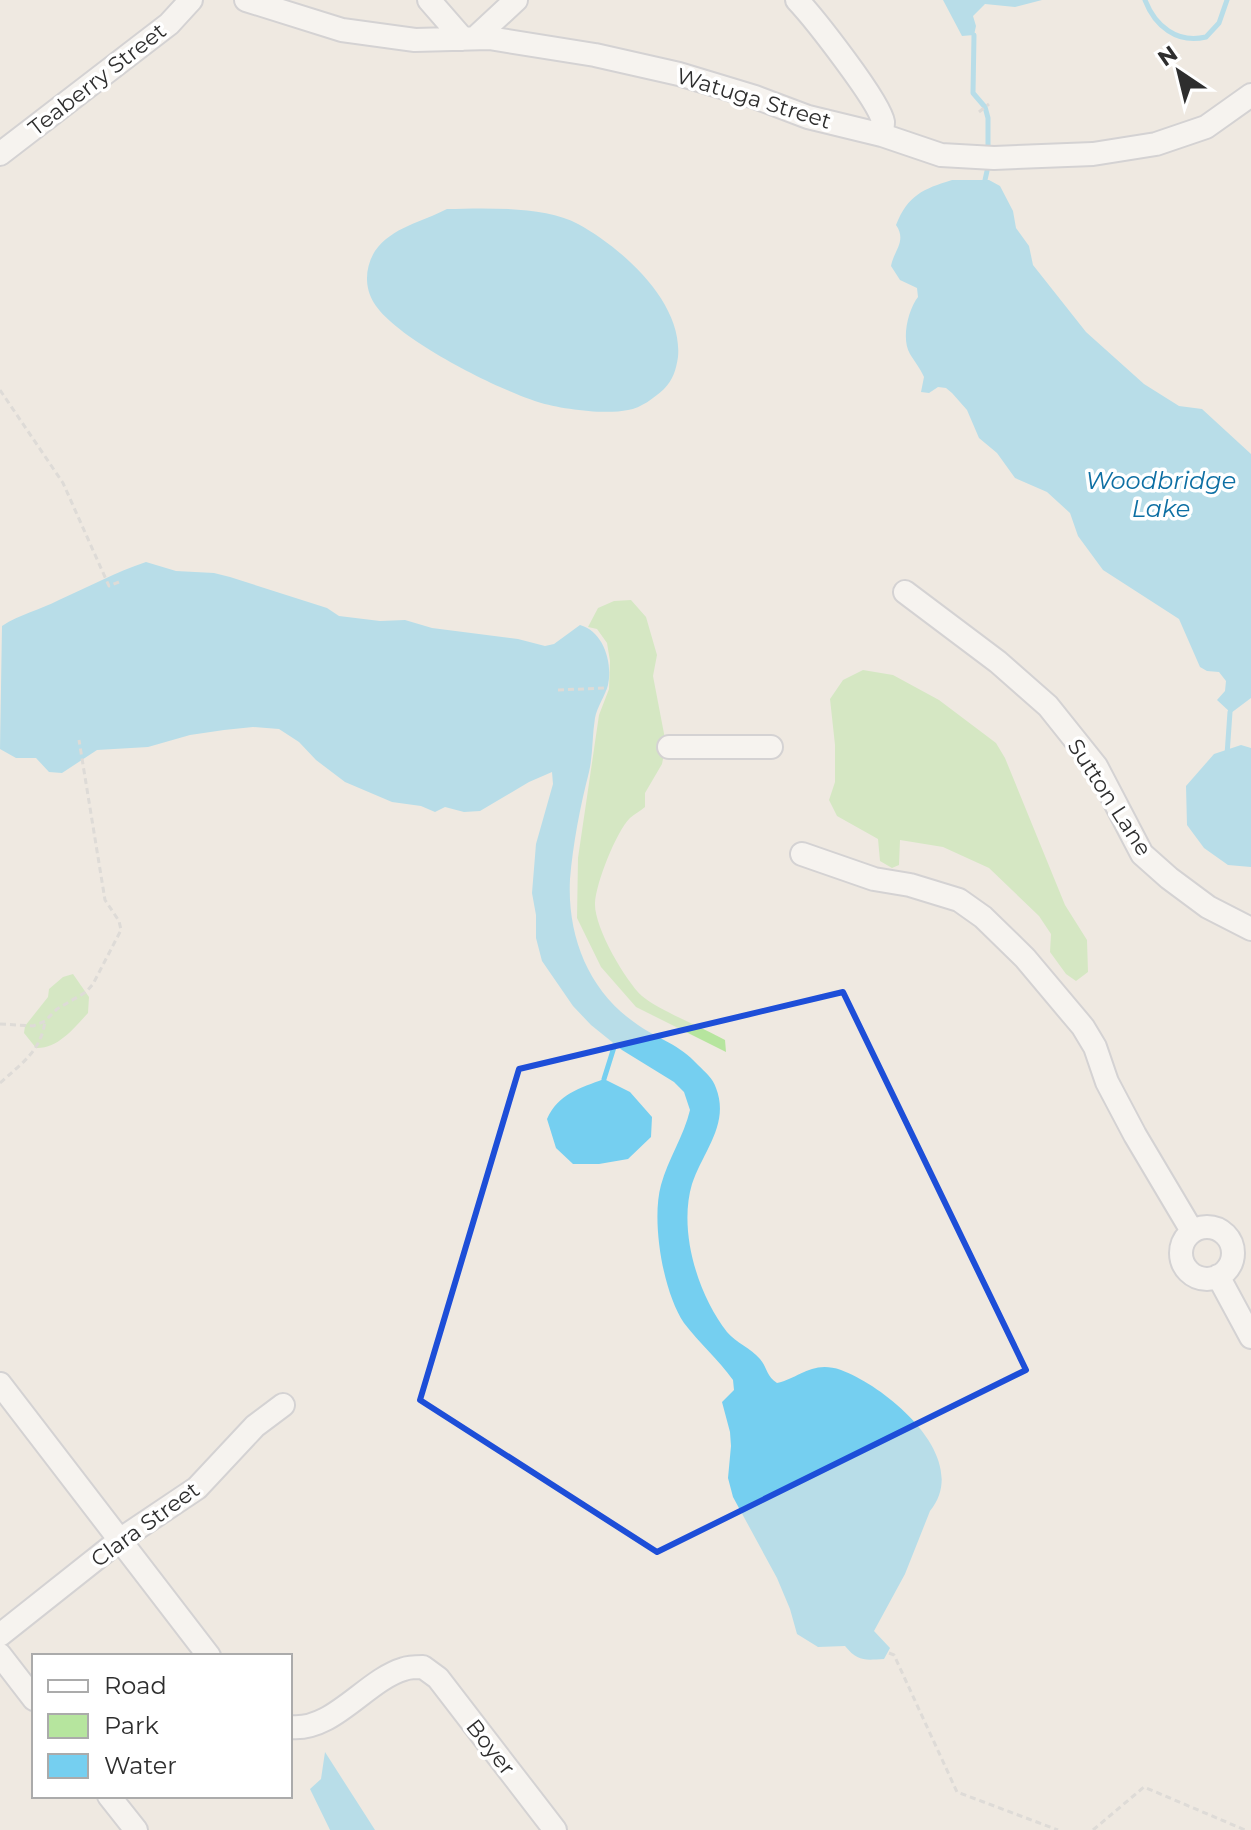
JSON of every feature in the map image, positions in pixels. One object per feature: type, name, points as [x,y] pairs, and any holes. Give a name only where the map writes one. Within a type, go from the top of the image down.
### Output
[{"type":"street","name":"Teaberry Street","points":[[0,154],[169,24],[191,0]]},
{"type":"street","name":"Watuga Street","points":[[246,0],[342,30],[415,40],[469,38],[539,44],[609,58],[679,74],[808,117],[882,135],[941,155],[994,158],[1093,154],[1156,144],[1206,127],[1251,95]]},
{"type":"street","points":[[429,0],[469,38],[516,0]]},
{"type":"street","points":[[797,0],[818,23],[868,95],[883,120],[882,135]]},
{"type":"street","name":"Sutton Lane","points":[[905,592],[998,662],[1048,706],[1096,766],[1142,854],[1208,907],[1251,929]]},
{"type":"street","points":[[669,747],[771,747]]},
{"type":"street","points":[[802,854],[874,879],[910,885],[959,900],[983,917],[1025,958],[1083,1027],[1128,1122],[1192,1231]]},
{"type":"street","points":[[1212,1227],[1226,1235],[1233,1249],[1230,1265],[1218,1276],[1203,1279],[1184,1266],[1182,1243],[1192,1231],[1212,1227]]},
{"type":"street","points":[[1218,1276],[1251,1337]]},
{"type":"street","points":[[0,1384],[207,1654]]},
{"type":"street","name":"Clara Street","points":[[0,1635],[121,1539],[197,1488],[255,1426],[283,1405]]},
{"type":"street","points":[[0,1655],[32,1696]]},
{"type":"street","name":"Boyer","points":[[292,1727],[310,1726],[345,1708],[403,1669],[423,1667],[438,1678],[555,1830]]},
{"type":"street","points":[[111,1798],[136,1830]]},
{"type":"path","points":[[979,112],[989,104]]},
{"type":"path","points":[[0,390],[63,483],[109,586],[119,582]]},
{"type":"path","points":[[558,690],[606,688]]},
{"type":"path","points":[[0,1024],[33,1026],[86,992],[121,930],[119,921],[105,900],[79,740]]},
{"type":"path","points":[[0,1083],[31,1054],[42,1039],[45,1021]]},
{"type":"path","points":[[889,1653],[894,1655],[957,1792],[1058,1830]]},
{"type":"path","points":[[1093,1830],[1144,1787],[1245,1830]]},
{"type":"highlighted area","points":[[843,992],[1026,1370],[657,1552],[420,1400],[519,1069]]},
{"type":"green space","points":[[631,600],[646,617],[657,655],[653,676],[666,744],[662,764],[645,793],[645,807],[625,825],[608,858],[596,894],[596,913],[612,952],[642,996],[725,1040],[726,1052],[636,1007],[601,967],[577,918],[578,858],[599,715],[609,689],[607,643],[597,629],[588,627],[598,608],[614,601]]},
{"type":"green space","points":[[863,670],[893,675],[939,700],[996,743],[1005,758],[1065,905],[1087,940],[1088,972],[1076,981],[1066,974],[1050,952],[1051,934],[1039,916],[989,868],[943,847],[900,840],[899,865],[892,868],[880,861],[878,839],[837,816],[829,800],[835,782],[830,699],[843,680]]},
{"type":"green space","points":[[73,974],[89,997],[88,1013],[58,1041],[36,1048],[24,1033],[25,1026],[48,997],[49,989],[63,977]]},
{"type":"water","points":[[943,0],[1042,0],[1015,7],[985,4],[973,16],[976,26],[974,35],[962,36]]},
{"type":"water","name":"Woodbridge Lake","points":[[952,180],[989,180],[1000,186],[1013,211],[1016,228],[1029,246],[1033,265],[1086,332],[1144,384],[1179,406],[1202,409],[1251,454],[1251,698],[1231,713],[1217,700],[1225,691],[1226,681],[1219,672],[1200,667],[1179,619],[1103,570],[1078,536],[1070,513],[1047,492],[1015,478],[997,453],[979,438],[967,410],[952,393],[938,387],[929,393],[921,392],[924,377],[906,341],[909,317],[918,297],[917,288],[900,280],[891,266],[900,241],[896,225],[911,200]]},
{"type":"water","points":[[447,209],[514,209],[549,214],[578,224],[613,247],[646,279],[671,316],[677,336],[678,357],[667,386],[647,402],[628,410],[595,412],[558,407],[520,395],[474,374],[403,332],[386,317],[371,297],[367,284],[369,264],[375,251],[390,236]]},
{"type":"water","points":[[146,562],[176,571],[230,577],[327,608],[339,616],[380,621],[405,620],[432,628],[518,639],[545,646],[554,644],[580,625],[588,628],[600,641],[607,657],[609,676],[595,718],[590,766],[575,839],[570,879],[572,922],[584,961],[606,996],[638,1025],[691,1058],[716,1088],[720,1114],[688,1202],[689,1242],[699,1281],[727,1332],[756,1355],[773,1380],[777,1383],[785,1381],[822,1367],[841,1370],[860,1379],[901,1408],[919,1427],[933,1448],[941,1469],[940,1490],[905,1574],[874,1631],[890,1648],[884,1659],[862,1659],[845,1646],[818,1647],[797,1634],[777,1578],[733,1497],[728,1478],[730,1432],[722,1402],[734,1390],[733,1380],[684,1323],[677,1310],[665,1275],[658,1236],[661,1185],[690,1110],[684,1092],[591,1025],[573,1006],[542,961],[536,938],[532,893],[536,844],[553,784],[552,772],[480,811],[464,812],[445,807],[435,812],[421,806],[392,802],[345,782],[279,729],[253,727],[224,730],[190,735],[148,747],[97,750],[62,773],[49,772],[36,758],[16,758],[0,749],[2,626]]},
{"type":"water","points":[[1241,745],[1251,748],[1251,867],[1228,865],[1204,848],[1187,825],[1186,786],[1214,754]]},
{"type":"water","points":[[604,1079],[630,1092],[652,1117],[651,1137],[628,1159],[573,1164],[556,1148],[547,1119],[564,1098]]},
{"type":"water","points":[[325,1752],[375,1830],[330,1830],[310,1789],[321,1779]]},
{"type":"waterway","points":[[1145,0],[1161,25],[1186,38],[1206,37],[1219,23],[1227,0]]},
{"type":"waterway","points":[[974,35],[973,93],[985,107],[988,145]]},
{"type":"waterway","points":[[985,180],[987,171]]},
{"type":"waterway","points":[[1227,755],[1230,712]]},
{"type":"waterway","points":[[604,1079],[615,1044]]}]
